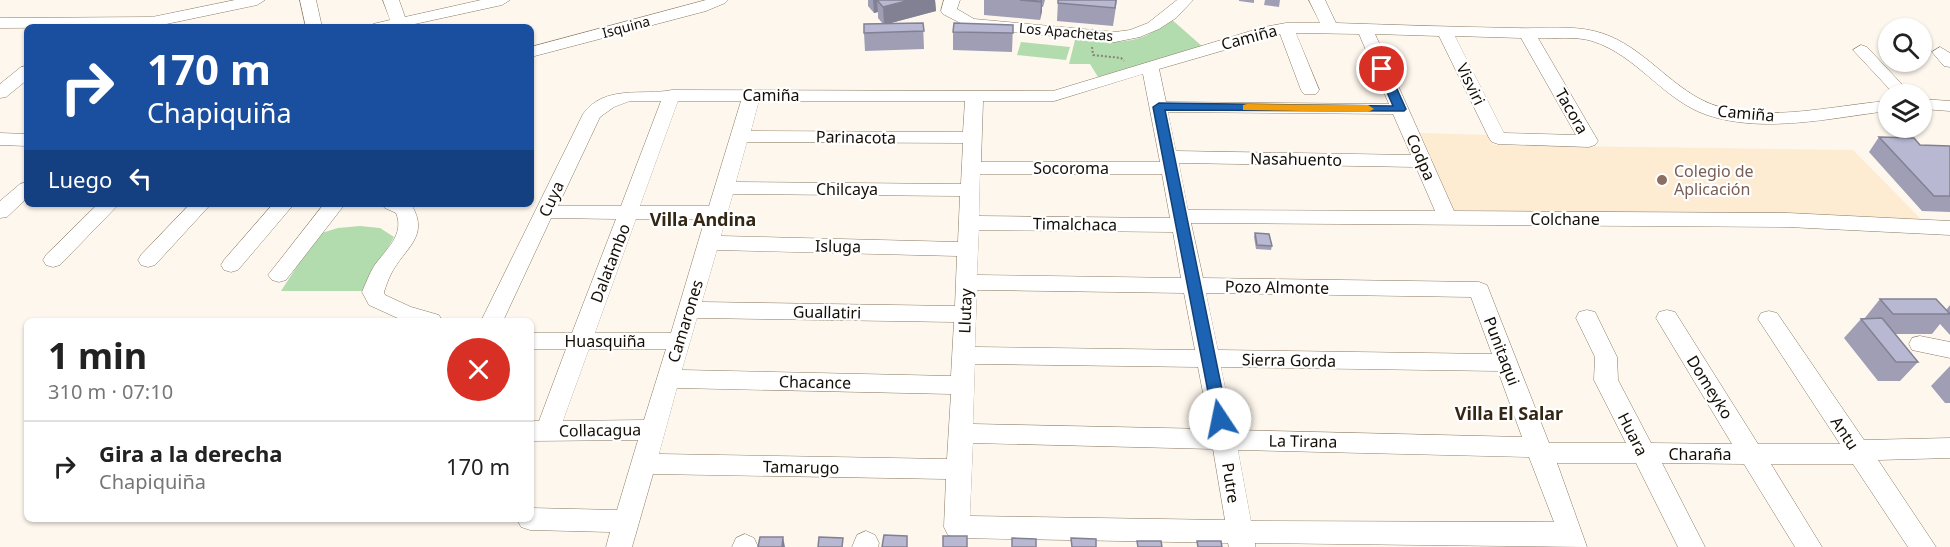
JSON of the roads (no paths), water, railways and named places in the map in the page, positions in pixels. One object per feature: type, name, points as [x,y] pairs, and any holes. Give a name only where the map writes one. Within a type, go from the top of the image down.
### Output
[{"type":"street","points":[[173,19],[191,0]]},
{"type":"street","points":[[140,24],[257,0]]},
{"type":"street","points":[[308,0],[313,24]]},
{"type":"street","points":[[391,0],[399,22]]},
{"type":"street","points":[[391,24],[470,3],[502,0]]},
{"type":"street","name":"Isquina","points":[[534,51],[700,8],[720,0]]},
{"type":"street","name":"Los Apachetas","points":[[952,0],[949,11],[970,23],[1092,36],[1136,36],[1146,31],[1185,0]]},
{"type":"street","points":[[1317,0],[1330,28]]},
{"type":"street","points":[[214,10],[223,24]]},
{"type":"street","points":[[0,23],[42,24]]},
{"type":"street","points":[[1286,28],[1310,90]]},
{"type":"street","name":"Camiña","points":[[628,96],[1054,96],[1270,30],[1330,28],[1582,34],[1609,41],[1694,104],[1715,112],[1747,116],[1779,116],[1878,107]]},
{"type":"street","name":"Codpa","points":[[1365,29],[1448,219]]},
{"type":"street","name":"Visviri","points":[[1444,30],[1498,138]]},
{"type":"street","name":"Tacora","points":[[1498,138],[1590,141],[1526,32]]},
{"type":"street","points":[[1861,50],[1893,84]]},
{"type":"street","name":"Putre","points":[[1142,68],[1159,107],[1224,439],[1241,539]]},
{"type":"street","points":[[0,77],[24,75]]},
{"type":"street","points":[[0,93],[24,76]]},
{"type":"street","name":"Dalatambo","points":[[539,431],[581,341],[672,95]]},
{"type":"street","name":"Camarones","points":[[619,547],[752,95]]},
{"type":"street","name":"Cuya","points":[[493,318],[592,114],[608,103],[628,96]]},
{"type":"street","name":"Llutay","points":[[974,96],[957,527],[988,538]]},
{"type":"street","points":[[1932,105],[1950,106]]},
{"type":"street","points":[[1159,107],[1400,109]]},
{"type":"street","name":"Parinacota","points":[[740,136],[972,138]]},
{"type":"street","points":[[0,139],[24,140]]},
{"type":"street","name":"Nasahuento","points":[[1170,163],[1423,161]]},
{"type":"street","name":"Socoroma","points":[[971,168],[1170,163]]},
{"type":"street","name":"Chilcaya","points":[[725,188],[970,190]]},
{"type":"street","points":[[0,193],[24,191]]},
{"type":"street","points":[[0,213],[24,192]]},
{"type":"street","points":[[53,260],[106,207]]},
{"type":"street","points":[[148,261],[198,207]]},
{"type":"street","points":[[231,265],[281,207]]},
{"type":"street","points":[[279,275],[333,207]]},
{"type":"street","points":[[399,207],[404,209],[409,220],[408,235],[381,272],[373,292],[376,300],[421,318]]},
{"type":"street","points":[[546,212],[717,213]]},
{"type":"street","name":"Colchane","points":[[1181,220],[1788,220],[1950,228]]},
{"type":"street","name":"Timalchaca","points":[[969,223],[1181,220]]},
{"type":"street","name":"Isluga","points":[[708,243],[968,249]]},
{"type":"street","name":"Pozo Almonte","points":[[966,282],[1479,290]]},
{"type":"street","name":"Punitaqui","points":[[1479,290],[1574,541]]},
{"type":"street","name":"Guallatiri","points":[[689,310],[965,314]]},
{"type":"street","name":"Huara","points":[[1587,318],[1606,357],[1606,380],[1692,547]]},
{"type":"street","name":"Domeyko","points":[[1667,318],[1809,547]]},
{"type":"street","name":"Antu","points":[[1768,319],[1923,547]]},
{"type":"street","name":"Huasquiña","points":[[534,340],[679,341]]},
{"type":"street","points":[[1920,344],[1950,350]]},
{"type":"street","name":"Sierra Gorda","points":[[963,355],[1507,363]]},
{"type":"street","name":"Chacance","points":[[668,379],[962,386]]},
{"type":"street","name":"Collacagua","points":[[539,431],[653,430]]},
{"type":"street","name":"La Tirana","points":[[960,433],[1540,450]]},
{"type":"street","name":"Charaña","points":[[1540,450],[1751,454],[1950,448]]},
{"type":"street","name":"Tamarugo","points":[[643,464],[959,469]]},
{"type":"street","points":[[534,519],[626,521]]},
{"type":"street","points":[[988,538],[1574,541]]},
{"type":"place","name":"Colegio de Aplicación","points":[[1662,180]]},
{"type":"district","name":"Villa Andina","points":[[703,220]]},
{"type":"district","name":"Villa El Salar","points":[[1509,414]]}]
